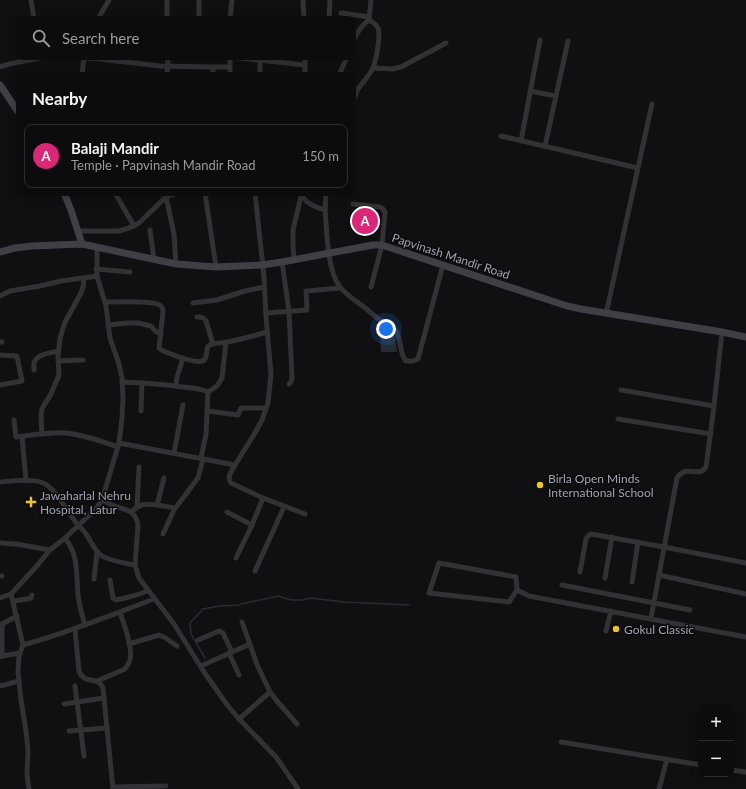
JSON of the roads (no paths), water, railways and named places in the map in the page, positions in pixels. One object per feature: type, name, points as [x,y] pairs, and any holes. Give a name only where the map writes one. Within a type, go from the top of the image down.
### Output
[{"type":"street","points":[[31,0],[34,16]]},
{"type":"street","points":[[100,16],[109,0]]},
{"type":"street","points":[[167,0],[167,16]]},
{"type":"street","points":[[199,0],[199,16]]},
{"type":"street","points":[[230,16],[232,0]]},
{"type":"street","points":[[303,0],[304,16]]},
{"type":"street","points":[[329,16],[330,0]]},
{"type":"street","points":[[356,36],[360,27],[369,18],[371,0]]},
{"type":"street","points":[[341,13],[369,18],[378,27],[379,32],[373,68],[365,81],[356,89]]},
{"type":"street","points":[[521,141],[540,40]]},
{"type":"street","points":[[545,146],[568,42]]},
{"type":"street","points":[[373,68],[393,69],[401,67],[446,43]]},
{"type":"street","points":[[0,67],[26,60]]},
{"type":"street","points":[[82,72],[84,60]]},
{"type":"street","points":[[112,60],[168,66],[230,67]]},
{"type":"street","points":[[167,72],[168,60]]},
{"type":"street","points":[[230,60],[230,72]]},
{"type":"street","points":[[252,60],[305,65]]},
{"type":"street","points":[[305,60],[306,72]]},
{"type":"street","points":[[340,72],[346,60]]},
{"type":"street","points":[[260,61],[260,72]]},
{"type":"street","points":[[213,67],[213,72]]},
{"type":"street","points":[[0,85],[16,109]]},
{"type":"street","points":[[530,91],[556,96]]},
{"type":"street","points":[[606,314],[652,104]]},
{"type":"street","points":[[501,136],[638,168]]},
{"type":"street","points":[[65,196],[82,244]]},
{"type":"street","points":[[117,196],[134,226]]},
{"type":"street","points":[[78,231],[119,231],[134,226],[166,196]]},
{"type":"street","points":[[167,196],[174,234],[176,264]]},
{"type":"street","points":[[204,196],[216,267]]},
{"type":"street","points":[[255,196],[272,374],[268,403],[262,420],[228,479],[231,483],[263,498],[305,514]]},
{"type":"street","points":[[294,260],[293,245],[295,220],[301,196]]},
{"type":"street","points":[[302,196],[307,202],[313,206],[325,210]]},
{"type":"street","points":[[326,196],[325,210],[329,253],[333,275],[340,288],[350,297],[379,319],[390,324],[394,328],[398,335],[403,357],[406,361],[418,359],[443,265]]},
{"type":"street","points":[[353,204],[380,207],[383,209],[385,215],[382,245],[371,287]]},
{"type":"street","points":[[150,230],[154,259]]},
{"type":"street","name":"Papvinash Mandir Road","points":[[0,252],[32,246],[82,244],[176,264],[216,267],[262,265],[373,245],[382,245],[567,306],[606,314],[746,337]]},
{"type":"street","points":[[0,598],[12,594],[50,550],[96,509],[102,500],[119,445],[122,418],[122,382],[119,364],[110,338],[105,302],[97,276],[97,247]]},
{"type":"street","points":[[282,262],[289,311],[292,378],[289,384]]},
{"type":"street","points":[[96,269],[130,272]]},
{"type":"street","points":[[0,296],[10,291],[97,276]]},
{"type":"street","points":[[42,434],[42,409],[50,396],[59,375],[58,352],[60,338],[65,322],[81,294],[84,278]]},
{"type":"street","points":[[193,303],[217,300],[245,291],[264,287]]},
{"type":"street","points":[[266,313],[307,310],[306,291],[340,288]]},
{"type":"street","points":[[105,302],[143,302],[162,306],[163,312],[159,348],[163,351],[191,361],[203,361],[206,358],[209,345],[267,332]]},
{"type":"street","points":[[197,317],[205,318],[213,344]]},
{"type":"street","points":[[108,325],[138,323],[151,326],[155,331],[161,334]]},
{"type":"street","points":[[651,618],[677,478],[682,472],[701,472],[706,467],[722,332]]},
{"type":"street","points":[[208,392],[217,386],[222,378],[226,342]]},
{"type":"street","points":[[34,370],[34,362],[36,358],[58,352]]},
{"type":"street","points":[[0,355],[17,356],[22,381],[0,385]]},
{"type":"street","points":[[176,386],[177,376],[183,358]]},
{"type":"street","points":[[58,361],[83,360]]},
{"type":"street","points":[[122,382],[202,389],[208,392]]},
{"type":"street","points":[[141,411],[142,383]]},
{"type":"street","points":[[621,390],[714,406]]},
{"type":"street","points":[[162,534],[175,508],[198,478],[206,434],[208,392]]},
{"type":"street","points":[[174,453],[183,405]]},
{"type":"street","points":[[207,411],[238,415],[241,408],[266,408]]},
{"type":"street","points":[[618,419],[711,434]]},
{"type":"street","points":[[14,420],[16,437],[66,433],[119,445],[174,453],[235,465]]},
{"type":"street","points":[[22,436],[26,481]]},
{"type":"street","points":[[137,507],[139,467]]},
{"type":"street","points":[[157,505],[164,478]]},
{"type":"street","points":[[0,482],[34,480],[48,485],[78,525],[86,533],[100,555],[135,565]]},
{"type":"street","points":[[236,558],[263,498]]},
{"type":"street","points":[[102,500],[131,512],[135,516],[138,525],[135,565],[139,578],[174,624],[228,706],[239,720],[276,757],[298,789]]},
{"type":"street","points":[[131,512],[144,504],[175,508]]},
{"type":"street","points":[[255,571],[284,507]]},
{"type":"street","points":[[228,512],[252,525]]},
{"type":"street","points":[[580,572],[586,539],[591,534],[746,563]]},
{"type":"street","points":[[65,538],[74,552],[79,605],[85,625]]},
{"type":"street","points":[[605,578],[612,538]]},
{"type":"street","points":[[632,582],[638,542]]},
{"type":"street","points":[[0,543],[16,544],[50,550]]},
{"type":"street","points":[[94,578],[98,552]]},
{"type":"street","points":[[439,563],[516,577],[518,590],[509,602],[429,593],[439,563]]},
{"type":"street","points":[[659,575],[746,594]]},
{"type":"street","points":[[110,580],[113,598],[116,600],[133,596],[148,590]]},
{"type":"street","points":[[562,586],[690,610]]},
{"type":"street","points":[[518,590],[529,596],[746,636]]},
{"type":"street","points":[[12,594],[24,645],[19,656],[18,672],[28,750],[27,775],[29,789]]},
{"type":"street","points":[[13,601],[31,598],[32,595]]},
{"type":"street","points":[[24,645],[75,630],[154,599]]},
{"type":"street","points":[[606,631],[611,610]]},
{"type":"street","points":[[75,630],[79,671],[81,676],[87,680],[97,681],[125,669],[130,660],[129,639],[120,612]]},
{"type":"street","points":[[17,616],[2,624],[1,656],[20,653]]},
{"type":"street","points":[[242,622],[264,681],[270,692],[297,724]]},
{"type":"street","points":[[198,640],[219,631],[222,632],[239,675]]},
{"type":"street","points":[[129,644],[159,635],[177,646]]},
{"type":"street","points":[[201,666],[250,644]]},
{"type":"street","points":[[0,686],[19,681]]},
{"type":"street","points":[[97,681],[102,685],[104,698],[113,788],[166,786]]},
{"type":"street","points":[[75,686],[84,756]]},
{"type":"street","points":[[239,720],[270,692]]},
{"type":"street","points":[[64,704],[104,698]]},
{"type":"street","points":[[69,732],[107,728]]},
{"type":"street","points":[[562,742],[698,764]]},
{"type":"street","points":[[659,789],[667,759]]},
{"type":"street","points":[[734,770],[746,772]]},
{"type":"waterway","points":[[241,604],[278,596],[291,600],[303,600],[310,598],[344,602],[409,605]]},
{"type":"waterway","points":[[205,658],[191,634],[190,623],[203,609],[219,606],[239,605]]},
{"type":"place","name":"Balaji Mandir","points":[[365,221]]},
{"type":"place","name":"Birla Open Minds International School","points":[[540,485]]},
{"type":"place","name":"Jawaharlal Nehru Hospital, Latur","points":[[31,502]]},
{"type":"place","name":"Gokul Classic","points":[[616,629]]}]
